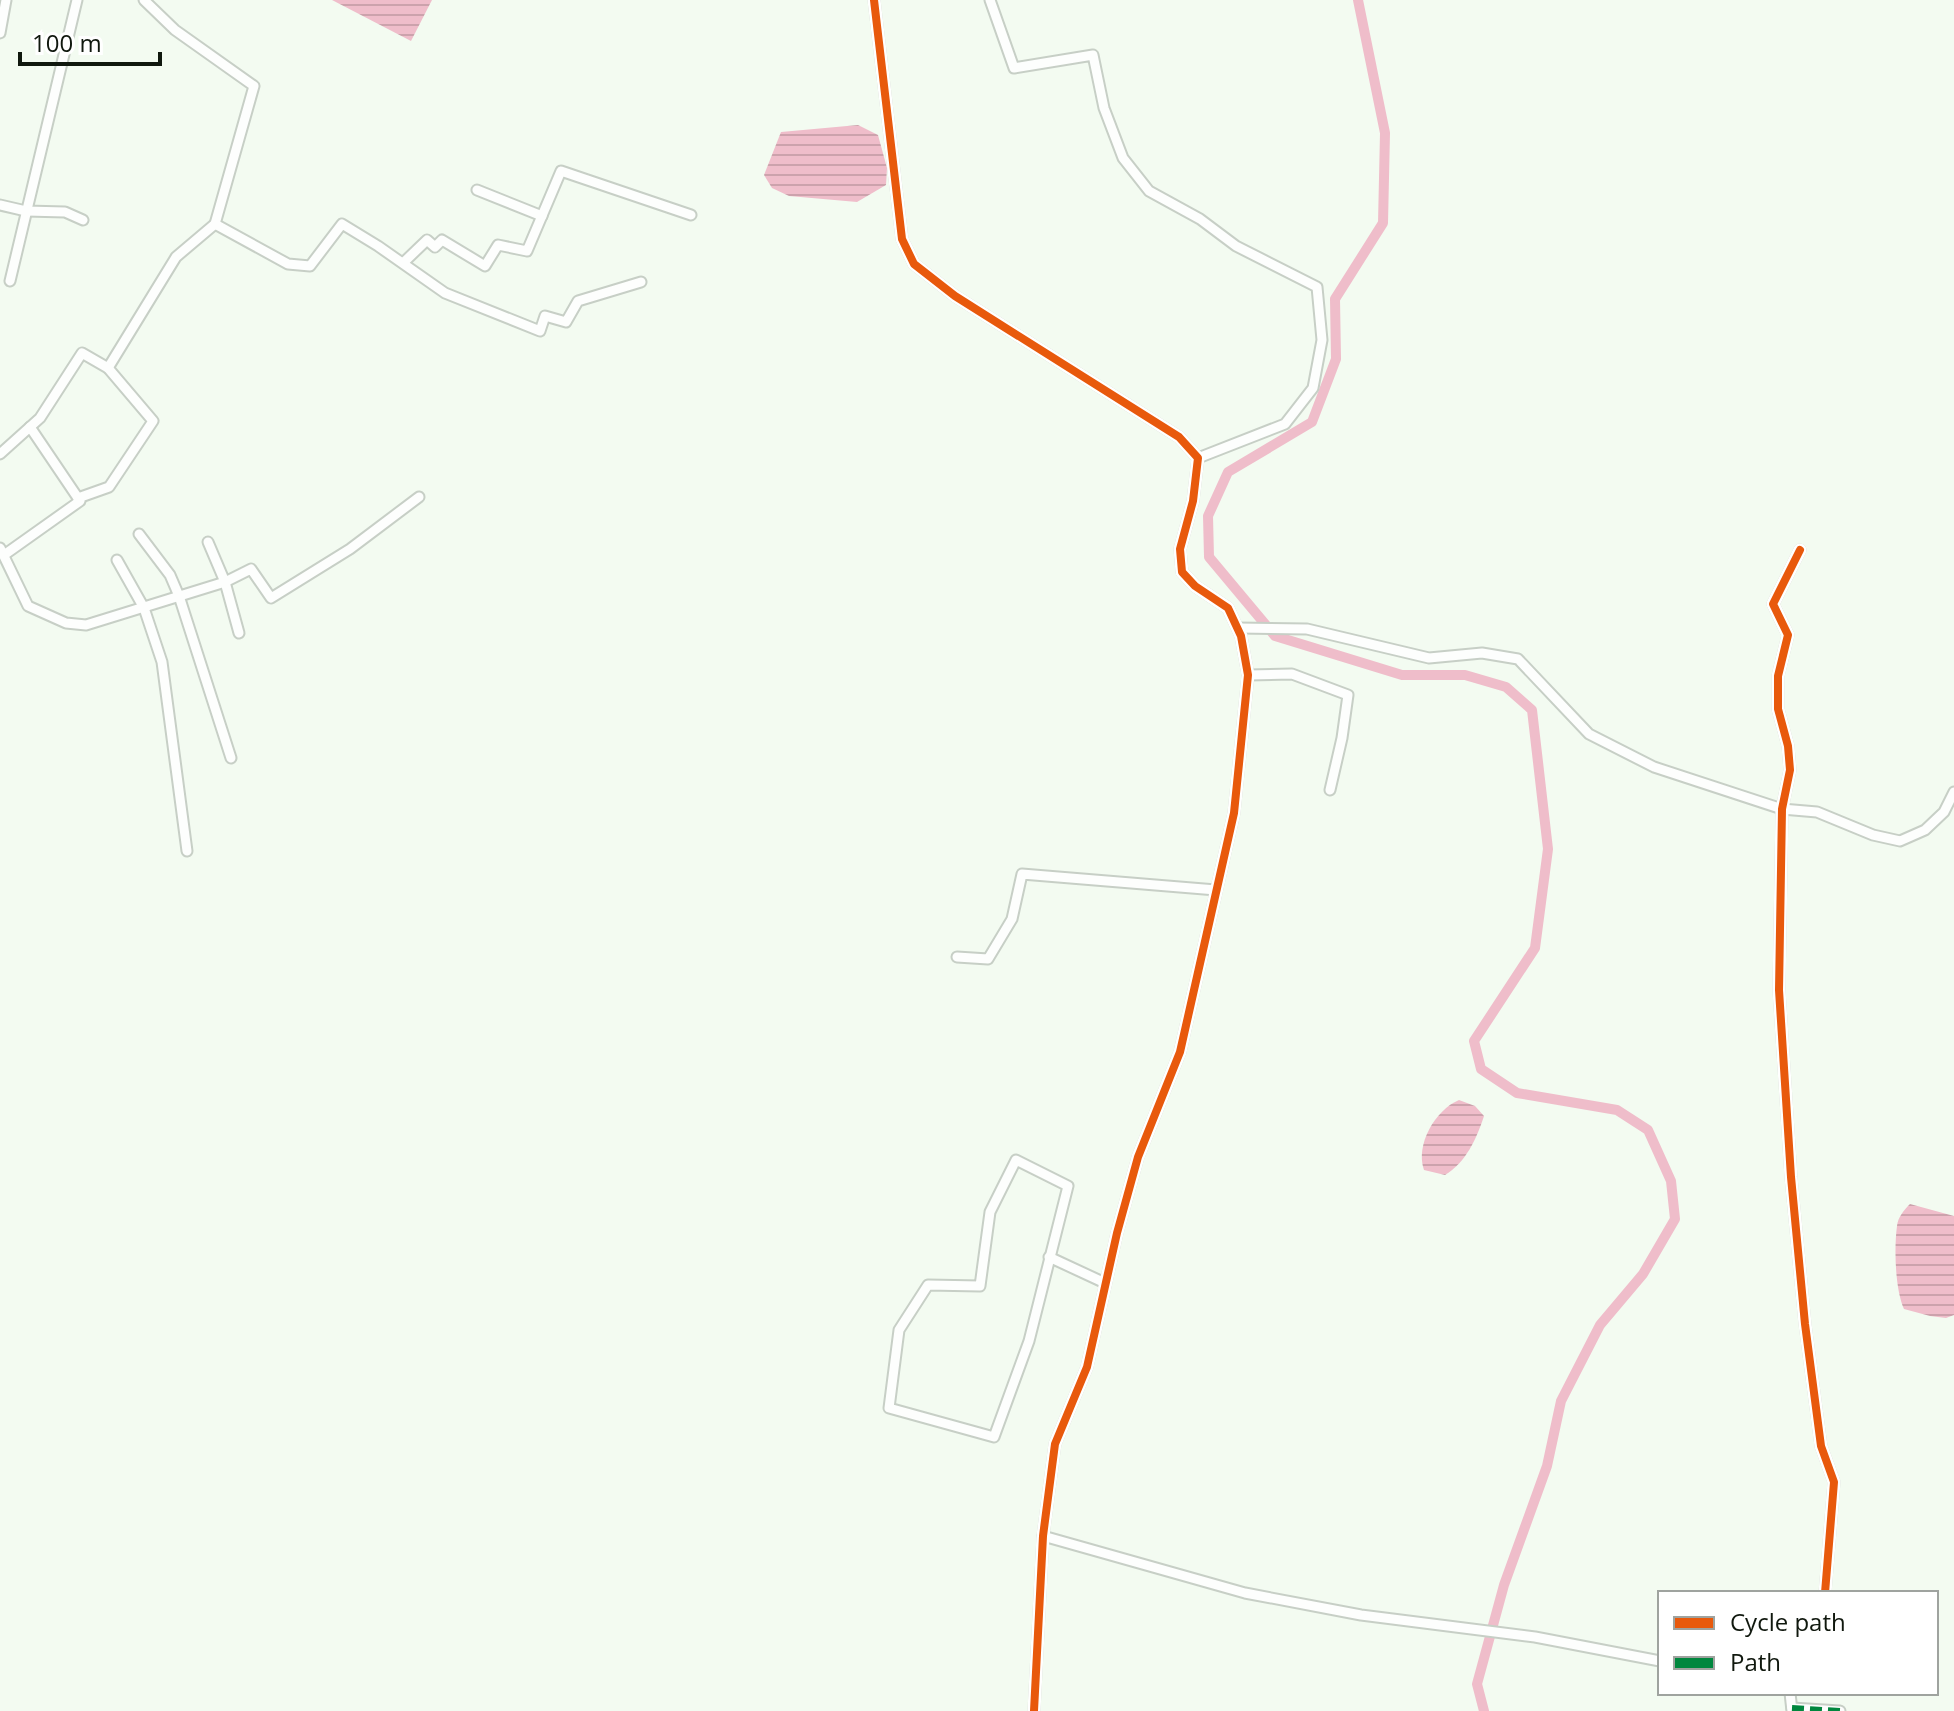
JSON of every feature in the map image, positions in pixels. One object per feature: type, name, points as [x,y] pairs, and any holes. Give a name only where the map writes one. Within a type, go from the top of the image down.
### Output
[{"type":"street","points":[[0,33],[6,0]]},
{"type":"street","points":[[10,281],[77,0]]},
{"type":"street","points":[[108,368],[176,257],[215,224],[254,86],[175,30],[144,0]]},
{"type":"street","points":[[874,0],[902,239],[914,264],[955,296],[1179,437],[1198,458],[1193,501],[1180,549],[1182,572],[1195,586],[1228,608],[1241,628],[1248,675],[1234,813],[1180,1052],[1138,1157],[1087,1367],[1055,1444],[1043,1536],[1034,1711]]},
{"type":"street","points":[[990,0],[1014,68],[1093,55],[1104,108],[1123,158],[1149,191],[1200,219],[1236,246],[1317,287],[1322,340],[1313,388],[1285,424],[1198,458]]},
{"type":"street","points":[[403,263],[427,240],[435,247],[442,240],[485,266],[498,245],[527,251],[561,171],[691,215]]},
{"type":"street","points":[[477,190],[542,216]]},
{"type":"street","points":[[0,205],[26,211],[65,212],[83,220]]},
{"type":"street","points":[[215,224],[288,264],[310,266],[342,224],[445,293],[540,331],[545,316],[566,322],[578,301],[641,282]]},
{"type":"street","points":[[0,454],[40,418],[82,353],[108,368],[153,421],[109,487],[78,498]]},
{"type":"street","points":[[30,427],[80,501],[2,552],[28,606],[66,623],[86,625],[225,582],[251,569],[271,598],[350,549],[419,497]]},
{"type":"street","points":[[139,534],[170,575],[179,596],[231,758]]},
{"type":"street","points":[[208,542],[225,582],[239,633]]},
{"type":"street","points":[[1800,550],[1773,604],[1788,635],[1778,676],[1778,709],[1788,746],[1790,770],[1782,809],[1778,960],[1787,1137],[1812,1375],[1821,1446],[1834,1482],[1825,1591]]},
{"type":"street","points":[[117,560],[144,608],[162,662],[187,851]]},
{"type":"street","points":[[1241,628],[1307,629],[1429,658],[1482,653],[1518,659],[1589,734],[1654,767],[1782,809],[1817,812],[1873,835],[1900,841],[1925,830],[1944,812],[1954,792]]},
{"type":"street","points":[[1248,675],[1292,674],[1348,695],[1330,790]]},
{"type":"street","points":[[957,957],[988,959],[1012,919],[1022,874],[1216,890]]},
{"type":"street","points":[[1016,1160],[1068,1186],[1049,1257],[1029,1341],[994,1437],[889,1408],[899,1330],[928,1285],[980,1286],[990,1212],[1016,1160]]},
{"type":"street","points":[[1049,1257],[1105,1283]]},
{"type":"street","points":[[1043,1536],[1245,1593],[1361,1615],[1523,1636],[1658,1661]]},
{"type":"street","points":[[1792,1710],[1840,1711]]},
{"type":"shaded area","points":[[332,0],[432,0],[411,41]]},
{"type":"shaded area","points":[[858,125],[878,135],[887,168],[886,185],[857,202],[789,196],[772,188],[764,175],[781,132]]},
{"type":"shaded area","points":[[1459,1100],[1475,1106],[1484,1116],[1474,1142],[1459,1164],[1445,1175],[1424,1170],[1422,1150],[1429,1129],[1442,1112]]},
{"type":"shaded area","points":[[1910,1204],[1954,1216],[1954,1315],[1946,1318],[1904,1309],[1901,1301],[1896,1268],[1896,1235],[1899,1220]]},
{"type":"waterway","points":[[1358,0],[1385,133],[1383,223],[1335,299],[1336,359],[1312,422],[1228,472],[1208,516],[1209,557],[1275,636],[1402,675],[1465,675],[1506,687],[1532,710],[1548,849],[1535,948],[1474,1041],[1481,1069],[1517,1093],[1617,1110],[1648,1130],[1671,1181],[1675,1219],[1643,1274],[1600,1325],[1561,1401],[1547,1466],[1504,1585],[1477,1684],[1484,1711]]},
{"type":"marked path","points":[[1792,1708],[1840,1711]]},
{"type":"cycle path","points":[[874,0],[902,239],[914,264],[955,296],[1179,437],[1198,458],[1193,501],[1180,549],[1182,572],[1195,586],[1228,608],[1241,636],[1248,675],[1234,813],[1180,1052],[1138,1157],[1117,1233],[1087,1367],[1055,1444],[1043,1536],[1034,1711]]},
{"type":"cycle path","points":[[1800,550],[1773,604],[1788,635],[1778,676],[1778,709],[1788,746],[1790,770],[1782,809],[1779,990],[1791,1177],[1805,1324],[1821,1446],[1834,1482],[1825,1591]]}]
